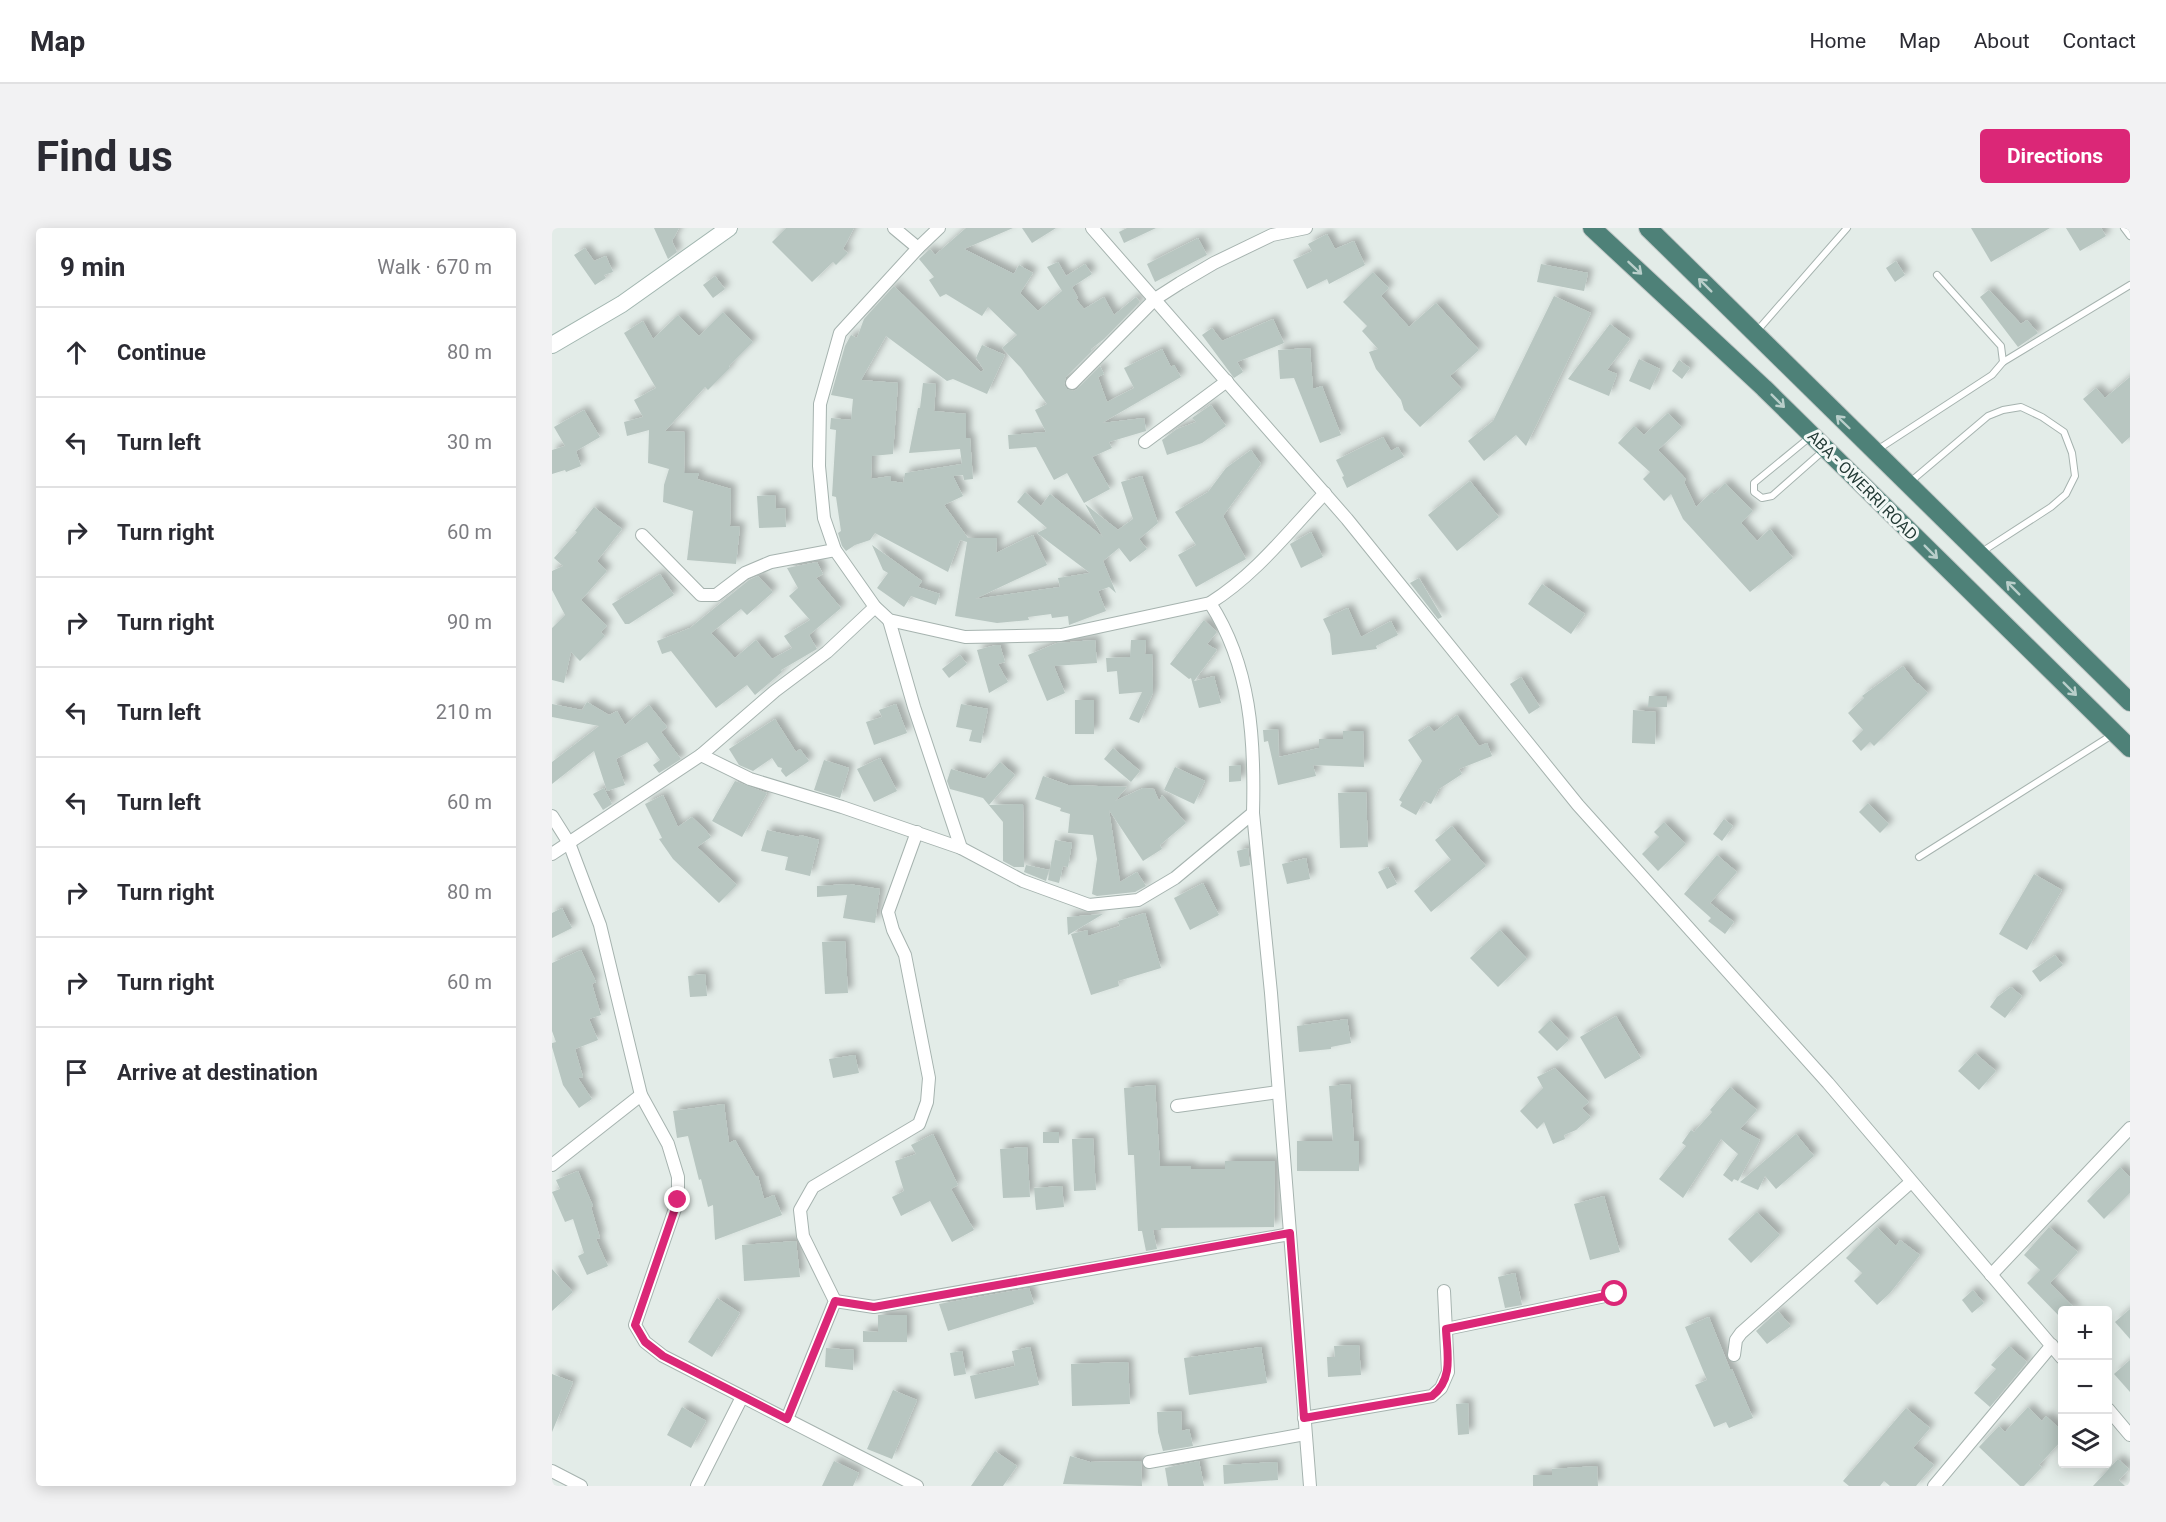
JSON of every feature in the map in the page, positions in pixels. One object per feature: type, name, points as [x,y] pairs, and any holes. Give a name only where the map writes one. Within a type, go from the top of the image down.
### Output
[{"type":"highway","name":"ABA - OWERRI ROAD","points":[[1592,228],[1764,387],[2130,748]]},
{"type":"highway","name":"ABA - OWERRI ROAD","points":[[1648,228],[2130,702]]},
{"type":"highway","points":[[2015,634],[2039,614]]},
{"type":"main road","points":[[552,345],[622,303],[729,228]]},
{"type":"street","points":[[894,228],[918,248]]},
{"type":"street","points":[[939,228],[840,333],[820,404],[820,476],[824,518],[835,550],[875,607],[889,620],[965,637],[1061,634],[1210,603],[1230,590],[1262,560],[1325,493]]},
{"type":"street","points":[[1092,228],[1325,493],[1578,805],[1827,1083],[2058,1353]]},
{"type":"street","points":[[1072,382],[1155,299],[1214,262],[1272,234],[1306,228]]},
{"type":"street","points":[[1145,442],[1227,381]]},
{"type":"street","points":[[642,535],[701,595],[716,595],[745,573],[771,562],[835,550]]},
{"type":"street","points":[[1210,603],[1222,622],[1238,659],[1252,728],[1253,813],[1310,1486]]},
{"type":"street","points":[[552,854],[701,755],[775,691],[827,652],[875,607]]},
{"type":"street","points":[[889,620],[914,707],[961,848]]},
{"type":"street","points":[[701,755],[750,778],[961,848],[1023,881],[1089,905],[1138,900],[1175,878],[1253,813]]},
{"type":"street","points":[[552,816],[569,843],[600,925],[641,1095],[668,1144],[678,1177],[678,1200],[635,1325],[645,1342],[663,1356],[917,1486]]},
{"type":"street","points":[[787,1419],[835,1301],[803,1236],[800,1210],[813,1187],[919,1124],[927,1102],[929,1078],[905,955],[893,930],[888,912],[916,832]]},
{"type":"street","points":[[1177,1106],[1278,1092]]},
{"type":"street","points":[[552,1165],[641,1095]]},
{"type":"street","points":[[1991,1275],[2130,1128]]},
{"type":"street","points":[[1734,1355],[1736,1340],[1741,1333],[1911,1182]]},
{"type":"street","points":[[835,1301],[874,1307],[1290,1233]]},
{"type":"street","points":[[1304,1418],[1432,1396],[1441,1388],[1448,1372],[1444,1291]]},
{"type":"street","points":[[1446,1329],[1615,1294]]},
{"type":"street","points":[[1935,1486],[2052,1345]]},
{"type":"street","points":[[697,1486],[742,1397]]},
{"type":"street","points":[[2112,1414],[2130,1435]]},
{"type":"street","points":[[1149,1462],[1305,1434]]},
{"type":"street","points":[[552,1471],[581,1486]]},
{"type":"lane","points":[[1754,334],[1846,228]]},
{"type":"lane","points":[[2124,228],[2130,236]]},
{"type":"lane","points":[[1937,275],[2001,346],[2004,362]]},
{"type":"lane","points":[[1874,452],[1992,375],[2004,362],[2130,285]]},
{"type":"lane","points":[[1907,485],[1988,416],[2003,410],[2021,407],[2042,417],[2064,432],[2072,453],[2075,476],[2066,494],[2051,507],[1978,554]]},
{"type":"lane","points":[[1813,435],[1754,483],[1754,492],[1762,498],[1772,496],[1826,448]]},
{"type":"lane","points":[[1919,857],[2115,733]]},
{"type":"building","points":[[654,228],[679,228],[672,241],[677,252],[668,259]]},
{"type":"building","points":[[786,228],[854,228],[843,249],[848,253],[836,265],[833,262],[812,282],[772,242]]},
{"type":"building","points":[[966,228],[1013,228],[964,249],[1014,274],[1019,265],[1033,273],[1020,293],[1038,311],[1062,291],[1047,267],[1058,262],[1066,276],[1085,264],[1092,274],[1072,287],[1078,298],[1076,299],[1084,309],[1104,297],[1114,315],[1136,297],[1140,302],[1091,349],[1092,351],[1066,377],[1064,385],[1067,389],[1074,391],[1077,389],[1100,366],[1104,374],[1098,377],[1107,402],[1134,388],[1124,368],[1162,349],[1171,367],[1174,365],[1181,377],[1102,423],[1144,418],[1146,431],[1109,442],[1112,448],[1092,457],[1110,489],[1084,503],[1067,473],[1054,480],[1036,447],[1009,449],[1008,435],[1046,432],[1035,410],[1047,404],[1021,368],[1002,348],[1017,335],[988,307],[982,316],[946,294],[940,297],[929,280],[934,277],[919,259],[930,249],[935,255]]},
{"type":"building","points":[[1022,228],[1056,228],[1032,243]]},
{"type":"building","points":[[1127,228],[1156,228],[1124,243],[1119,232]]},
{"type":"building","points":[[1971,228],[2050,228],[1991,262]]},
{"type":"building","points":[[2066,228],[2101,228],[2106,236],[2080,251]]},
{"type":"building","points":[[1327,234],[1335,249],[1354,241],[1365,265],[1329,284],[1327,279],[1307,289],[1293,260],[1312,251],[1308,244]]},
{"type":"building","points":[[1198,238],[1207,255],[1155,282],[1147,264]]},
{"type":"building","points":[[585,248],[594,261],[606,256],[613,272],[604,275],[606,278],[595,285],[574,255]]},
{"type":"building","points":[[1896,261],[1905,275],[1895,282],[1886,268]]},
{"type":"building","points":[[1541,264],[1588,273],[1584,291],[1537,282]]},
{"type":"building","points":[[1373,272],[1389,288],[1381,296],[1409,327],[1436,303],[1479,350],[1450,376],[1462,389],[1420,427],[1404,410],[1401,400],[1376,369],[1369,352],[1378,349],[1362,331],[1367,326],[1343,302]]},
{"type":"building","points":[[715,276],[725,289],[713,298],[703,285]]},
{"type":"building","points":[[894,286],[981,372],[984,370],[976,358],[982,345],[1005,355],[987,394],[953,379],[947,381],[886,336],[861,380],[898,383],[893,454],[872,456],[871,479],[891,476],[891,481],[903,483],[905,473],[962,464],[960,449],[909,453],[918,408],[920,408],[923,383],[936,384],[934,411],[966,414],[966,438],[970,438],[973,479],[964,480],[963,475],[953,476],[963,496],[944,505],[968,538],[997,538],[996,553],[1033,535],[1047,565],[975,599],[1060,587],[1058,578],[1090,573],[1037,533],[1047,528],[1017,502],[1025,492],[1041,506],[1050,494],[1103,537],[1085,504],[1118,530],[1133,519],[1121,482],[1142,476],[1158,523],[1139,539],[1147,549],[1130,562],[1119,548],[1103,561],[1116,593],[1109,587],[1098,591],[1106,611],[1069,625],[1068,616],[1052,618],[1051,614],[1028,617],[1029,620],[997,623],[955,616],[967,542],[960,540],[948,572],[875,533],[870,540],[846,551],[842,546],[838,533],[841,531],[836,497],[832,496],[836,430],[830,429],[831,418],[851,420],[853,399],[831,395],[845,346],[851,335],[857,338],[864,319]]},
{"type":"building","points":[[1989,290],[2021,324],[2027,320],[2038,333],[2018,347],[1980,297]]},
{"type":"building","points":[[1554,296],[1591,313],[1526,446],[1516,435],[1484,461],[1468,441],[1493,421]]},
{"type":"building","points":[[723,312],[753,342],[708,390],[705,387],[665,431],[685,432],[684,473],[699,473],[697,479],[731,489],[730,526],[740,527],[736,564],[687,560],[693,511],[663,502],[664,485],[669,469],[648,463],[649,430],[627,436],[624,422],[643,417],[634,400],[656,388],[624,333],[643,321],[653,339],[678,315],[699,336]]},
{"type":"building","points":[[1273,319],[1284,343],[1237,362],[1243,372],[1234,378],[1202,335],[1212,328],[1222,341]]},
{"type":"building","points":[[1610,324],[1630,339],[1607,370],[1617,374],[1609,396],[1568,379]]},
{"type":"building","points":[[1310,348],[1313,389],[1322,386],[1341,435],[1320,443],[1294,378],[1280,379],[1278,350]]},
{"type":"building","points":[[1639,359],[1660,369],[1650,390],[1629,381]]},
{"type":"building","points":[[1679,360],[1690,368],[1682,379],[1672,371]]},
{"type":"building","points":[[2130,377],[2130,437],[2122,444],[2083,399],[2096,388],[2105,398]]},
{"type":"building","points":[[1211,405],[1226,426],[1202,443],[1167,455],[1162,440],[1177,429],[1196,422],[1192,418]]},
{"type":"building","points":[[584,410],[600,437],[576,451],[581,466],[552,474],[552,450],[565,446],[554,427]]},
{"type":"building","points":[[1668,413],[1682,427],[1658,450],[1686,479],[1684,482],[1696,507],[1725,483],[1753,511],[1741,523],[1757,541],[1770,529],[1793,558],[1750,592],[1683,519],[1671,494],[1664,501],[1643,479],[1650,472],[1618,443],[1634,426],[1644,435]]},
{"type":"building","points":[[1383,437],[1391,451],[1398,447],[1404,457],[1347,488],[1336,460]]},
{"type":"building","points":[[1251,450],[1261,464],[1223,516],[1246,559],[1196,587],[1178,555],[1196,545],[1175,512],[1208,492],[1226,468]]},
{"type":"building","points":[[1470,481],[1499,517],[1457,551],[1428,515]]},
{"type":"building","points":[[775,495],[776,509],[785,508],[786,527],[759,528],[757,496]]},
{"type":"building","points":[[594,507],[622,529],[597,561],[607,571],[581,600],[607,626],[601,632],[605,636],[580,661],[571,652],[564,683],[552,680],[552,628],[565,615],[552,590],[552,571],[563,566],[554,558],[577,532],[575,531]]},
{"type":"building","points":[[1311,532],[1323,557],[1301,568],[1290,544]]},
{"type":"building","points":[[872,545],[922,581],[918,587],[940,594],[936,605],[911,596],[904,607],[877,588],[888,573],[883,570]]},
{"type":"building","points":[[817,562],[823,574],[816,578],[841,608],[809,635],[817,649],[781,670],[782,672],[755,695],[747,685],[716,708],[671,651],[662,654],[657,641],[690,628],[749,580],[758,576],[773,592],[747,615],[741,609],[711,633],[735,658],[756,640],[772,659],[792,648],[784,636],[810,620],[789,596],[798,588],[787,568]]},
{"type":"building","points":[[660,574],[674,595],[629,624],[625,624],[612,604]]},
{"type":"building","points":[[1419,578],[1442,617],[1438,619],[1410,583]]},
{"type":"building","points":[[1542,584],[1585,614],[1571,634],[1528,604]]},
{"type":"building","points":[[1348,608],[1361,637],[1391,621],[1398,635],[1376,646],[1377,649],[1332,655],[1330,634],[1323,619]]},
{"type":"building","points":[[1204,620],[1217,632],[1207,644],[1217,650],[1194,681],[1214,676],[1221,703],[1199,708],[1191,678],[1189,679],[1170,664]]},
{"type":"building","points":[[1095,640],[1097,663],[1054,666],[1065,693],[1047,701],[1028,655],[1057,643]]},
{"type":"building","points":[[1131,640],[1146,640],[1145,654],[1152,654],[1153,693],[1139,723],[1129,719],[1142,692],[1119,694],[1117,671],[1107,672],[1106,658],[1130,657]]},
{"type":"building","points":[[1000,645],[1005,662],[998,664],[1008,682],[989,693],[977,650]]},
{"type":"building","points":[[960,655],[967,664],[949,678],[942,669]]},
{"type":"building","points":[[1903,666],[1917,684],[1928,693],[1874,746],[1870,742],[1861,751],[1852,741],[1863,730],[1848,713],[1864,698],[1862,696]]},
{"type":"building","points":[[1521,677],[1540,707],[1529,714],[1510,684]]},
{"type":"building","points":[[1649,696],[1667,696],[1667,707],[1648,707]]},
{"type":"building","points":[[1075,700],[1094,700],[1094,734],[1075,734]]},
{"type":"building","points":[[587,702],[609,715],[617,711],[625,725],[649,705],[667,727],[661,732],[681,759],[659,773],[653,765],[660,760],[647,742],[616,759],[625,785],[607,791],[594,751],[552,784],[552,762],[599,726],[552,717],[552,704],[582,710]]},
{"type":"building","points":[[896,704],[907,733],[874,745],[866,722],[882,717],[879,710]]},
{"type":"building","points":[[961,704],[988,709],[981,743],[969,741],[972,730],[956,727]]},
{"type":"building","points":[[1633,710],[1656,712],[1655,744],[1632,743]]},
{"type":"building","points":[[1457,715],[1479,746],[1487,743],[1492,756],[1459,769],[1462,774],[1439,789],[1431,804],[1424,801],[1416,815],[1400,806],[1402,802],[1399,800],[1422,761],[1408,740],[1429,726],[1434,732]]},
{"type":"building","points":[[775,719],[796,752],[800,749],[809,761],[786,777],[781,771],[782,768],[778,767],[772,758],[753,771],[739,765],[729,749]]},
{"type":"building","points":[[1278,729],[1279,757],[1319,748],[1319,739],[1343,739],[1343,731],[1363,731],[1364,767],[1313,765],[1316,776],[1278,785],[1268,741],[1264,742],[1263,730]]},
{"type":"building","points":[[1113,748],[1140,771],[1131,782],[1104,759]]},
{"type":"building","points":[[880,758],[897,791],[874,802],[857,769]]},
{"type":"building","points":[[824,760],[849,768],[840,798],[814,790]]},
{"type":"building","points":[[1000,762],[1015,775],[989,805],[1023,804],[1024,867],[1014,867],[1003,861],[1003,822],[983,798],[950,789],[947,781],[951,769],[985,779]]},
{"type":"building","points":[[1241,765],[1241,781],[1229,782],[1229,766]]},
{"type":"building","points":[[1175,767],[1205,781],[1194,804],[1164,790]]},
{"type":"building","points":[[1043,776],[1068,785],[1127,787],[1115,801],[1143,788],[1154,789],[1159,801],[1162,795],[1186,823],[1160,845],[1162,849],[1143,861],[1109,810],[1120,882],[1137,872],[1146,886],[1135,892],[1097,896],[1092,894],[1097,859],[1093,835],[1068,833],[1070,814],[1060,811],[1061,808],[1035,799]]},
{"type":"building","points":[[735,781],[767,793],[742,837],[712,821]]},
{"type":"building","points":[[604,788],[612,804],[603,810],[593,794]]},
{"type":"building","points":[[1366,792],[1368,847],[1340,848],[1338,793]]},
{"type":"building","points":[[663,795],[678,827],[692,817],[705,829],[711,837],[697,847],[737,885],[719,903],[673,859],[659,839],[662,838],[645,804]]},
{"type":"building","points":[[1868,803],[1889,824],[1880,833],[1859,812]]},
{"type":"building","points":[[1724,819],[1733,826],[1722,841],[1713,834]]},
{"type":"building","points":[[1664,822],[1686,844],[1658,871],[1642,854],[1659,837],[1654,832]]},
{"type":"building","points":[[1452,826],[1486,866],[1431,912],[1414,891],[1451,860],[1435,840]]},
{"type":"building","points":[[767,830],[819,840],[810,876],[785,870],[788,857],[761,851]]},
{"type":"building","points":[[1055,840],[1072,843],[1068,867],[1063,866],[1059,883],[1048,880]]},
{"type":"building","points":[[1248,848],[1250,865],[1240,867],[1237,851]]},
{"type":"building","points":[[1717,855],[1737,872],[1710,903],[1734,922],[1725,934],[1708,921],[1711,918],[1684,894]]},
{"type":"building","points":[[1306,858],[1310,879],[1287,884],[1282,864]]},
{"type":"building","points":[[1026,865],[1049,870],[1046,881],[1024,872]]},
{"type":"building","points":[[1388,867],[1397,884],[1387,889],[1378,872]]},
{"type":"building","points":[[2034,874],[2062,890],[2027,950],[1999,934]]},
{"type":"building","points":[[1203,883],[1219,915],[1190,930],[1174,898]]},
{"type":"building","points":[[849,884],[880,889],[875,923],[843,918],[847,895],[817,897],[817,886]]},
{"type":"building","points":[[562,908],[572,928],[552,938],[552,913]]},
{"type":"building","points":[[1145,913],[1161,968],[1118,981],[1119,986],[1091,995],[1071,934],[1088,930],[1088,936],[1120,926],[1118,921]]},
{"type":"building","points":[[1103,914],[1068,935],[1067,917]]},
{"type":"building","points":[[1500,930],[1527,959],[1498,987],[1470,958]]},
{"type":"building","points":[[845,941],[848,993],[825,994],[822,942]]},
{"type":"building","points":[[581,950],[596,982],[592,984],[601,1015],[589,1019],[598,1040],[575,1049],[583,1077],[578,1078],[592,1099],[579,1108],[563,1085],[552,1047],[552,1043],[556,1042],[552,1031],[552,963]]},
{"type":"building","points":[[2055,955],[2063,965],[2040,982],[2032,971]]},
{"type":"building","points":[[705,974],[707,996],[690,997],[688,976]]},
{"type":"building","points":[[2011,987],[2022,996],[2005,1018],[1990,1007],[1997,997]]},
{"type":"building","points":[[1616,1016],[1641,1058],[1605,1079],[1580,1037]]},
{"type":"building","points":[[1347,1019],[1351,1043],[1331,1047],[1331,1049],[1299,1052],[1297,1026]]},
{"type":"building","points":[[1550,1020],[1569,1040],[1557,1051],[1538,1032]]},
{"type":"building","points":[[1975,1053],[1996,1071],[1979,1090],[1958,1071]]},
{"type":"building","points":[[855,1055],[859,1073],[833,1078],[829,1059]]},
{"type":"building","points":[[1555,1068],[1589,1102],[1582,1108],[1591,1117],[1576,1130],[1564,1135],[1565,1139],[1553,1144],[1544,1122],[1537,1129],[1520,1111],[1543,1088],[1537,1077]]},
{"type":"building","points":[[1350,1084],[1354,1141],[1359,1141],[1359,1171],[1297,1171],[1297,1141],[1333,1141],[1329,1086]]},
{"type":"building","points":[[1155,1085],[1160,1166],[1225,1169],[1225,1161],[1275,1161],[1274,1227],[1161,1228],[1161,1230],[1153,1230],[1157,1249],[1146,1251],[1142,1231],[1138,1231],[1134,1155],[1128,1155],[1124,1088]]},
{"type":"building","points":[[1730,1087],[1757,1110],[1740,1129],[1760,1140],[1738,1181],[1734,1179],[1732,1182],[1723,1175],[1738,1154],[1721,1139],[1683,1198],[1659,1179],[1686,1146],[1682,1143],[1691,1130],[1694,1132]]},
{"type":"building","points":[[724,1104],[729,1143],[735,1140],[756,1177],[758,1176],[764,1199],[774,1195],[782,1215],[715,1240],[713,1205],[708,1207],[688,1136],[677,1138],[673,1111]]},
{"type":"building","points":[[1043,1132],[1059,1132],[1059,1143],[1043,1143]]},
{"type":"building","points":[[933,1134],[958,1185],[951,1189],[974,1230],[952,1242],[930,1201],[901,1216],[892,1197],[904,1191],[895,1161],[916,1154],[911,1145]]},
{"type":"building","points":[[1796,1134],[1814,1156],[1776,1189],[1765,1176],[1758,1190],[1740,1182]]},
{"type":"building","points":[[1093,1138],[1096,1190],[1074,1191],[1072,1139]]},
{"type":"building","points":[[1027,1147],[1030,1197],[1003,1198],[1000,1149]]},
{"type":"building","points":[[2120,1167],[2130,1177],[2130,1193],[2104,1219],[2087,1201]]},
{"type":"building","points":[[578,1171],[593,1206],[591,1207],[600,1238],[596,1239],[608,1266],[587,1275],[578,1256],[584,1253],[573,1219],[565,1222],[552,1192],[560,1189],[556,1180]]},
{"type":"building","points":[[1062,1186],[1064,1207],[1036,1210],[1034,1188]]},
{"type":"building","points":[[1604,1196],[1620,1252],[1590,1260],[1574,1204]]},
{"type":"building","points":[[1757,1212],[1780,1235],[1751,1263],[1728,1239]]},
{"type":"building","points":[[1877,1227],[1896,1246],[1900,1240],[1920,1255],[1890,1293],[1877,1305],[1854,1281],[1862,1273],[1846,1258]]},
{"type":"building","points":[[2049,1227],[2078,1252],[2050,1283],[2072,1306],[2058,1306],[2058,1315],[2027,1283],[2040,1270],[2024,1255]]},
{"type":"building","points":[[796,1241],[800,1277],[744,1281],[742,1245]]},
{"type":"building","points":[[552,1269],[573,1292],[552,1311]]},
{"type":"building","points":[[1515,1273],[1522,1305],[1505,1308],[1498,1277]]},
{"type":"building","points":[[1029,1288],[1034,1304],[948,1331],[939,1304]]},
{"type":"building","points":[[1973,1290],[1984,1303],[1972,1313],[1962,1300]]},
{"type":"building","points":[[717,1298],[740,1313],[712,1357],[688,1342]]},
{"type":"building","points":[[2130,1309],[2130,1339],[2115,1322]]},
{"type":"building","points":[[1778,1311],[1791,1326],[1767,1344],[1756,1331]]},
{"type":"building","points":[[878,1315],[907,1315],[907,1342],[863,1342],[863,1331],[878,1332]]},
{"type":"building","points":[[1709,1317],[1753,1418],[1729,1428],[1726,1422],[1714,1427],[1695,1385],[1707,1380],[1685,1327]]},
{"type":"building","points":[[1359,1345],[1361,1375],[1328,1377],[1327,1357],[1335,1357],[1334,1346]]},
{"type":"building","points":[[2009,1346],[2027,1362],[1990,1407],[1974,1393],[1996,1369],[1991,1365]]},
{"type":"building","points":[[1030,1347],[1039,1385],[975,1399],[970,1376],[1015,1366],[1012,1351]]},
{"type":"building","points":[[1261,1347],[1267,1383],[1189,1395],[1184,1358]]},
{"type":"building","points":[[826,1348],[854,1350],[853,1370],[825,1367]]},
{"type":"building","points":[[962,1351],[966,1374],[954,1376],[950,1353]]},
{"type":"building","points":[[2130,1360],[2130,1392],[2114,1374]]},
{"type":"building","points":[[1128,1362],[1130,1404],[1072,1406],[1071,1364]]},
{"type":"building","points":[[552,1374],[573,1382],[552,1432]]},
{"type":"building","points":[[893,1390],[917,1400],[892,1459],[867,1449]]},
{"type":"building","points":[[1468,1403],[1469,1434],[1458,1435],[1456,1404]]},
{"type":"building","points":[[682,1407],[706,1421],[691,1448],[667,1435]]},
{"type":"building","points":[[2028,1407],[2042,1421],[2046,1416],[2058,1427],[2058,1444],[2039,1465],[2042,1467],[2024,1486],[2020,1486],[1979,1447],[1999,1426],[2005,1432]]},
{"type":"building","points":[[1906,1408],[1930,1428],[1913,1448],[1934,1465],[1916,1486],[1890,1486],[1884,1481],[1880,1486],[1849,1486],[1843,1481]]},
{"type":"building","points":[[1181,1411],[1182,1431],[1189,1429],[1193,1446],[1163,1451],[1158,1432],[1157,1412]]},
{"type":"building","points":[[995,1451],[1017,1466],[1003,1486],[971,1486]]},
{"type":"building","points":[[1070,1456],[1090,1462],[1141,1461],[1142,1486],[1063,1484]]},
{"type":"building","points":[[2118,1459],[2129,1469],[2119,1480],[2125,1486],[2093,1486],[2112,1468]]},
{"type":"building","points":[[834,1461],[859,1473],[853,1486],[822,1486]]},
{"type":"building","points":[[1199,1461],[1204,1486],[1168,1486],[1165,1468]]},
{"type":"building","points":[[1277,1462],[1278,1480],[1224,1484],[1223,1465]]},
{"type":"building","points":[[1597,1466],[1598,1486],[1533,1486],[1533,1475],[1552,1475],[1552,1469]]},
{"type":"route","points":[[678,1200],[661,1255],[635,1325],[645,1342],[663,1356],[787,1419],[835,1301],[874,1307],[1290,1233],[1304,1418],[1432,1396],[1441,1388],[1448,1372],[1446,1329],[1615,1294]]}]
